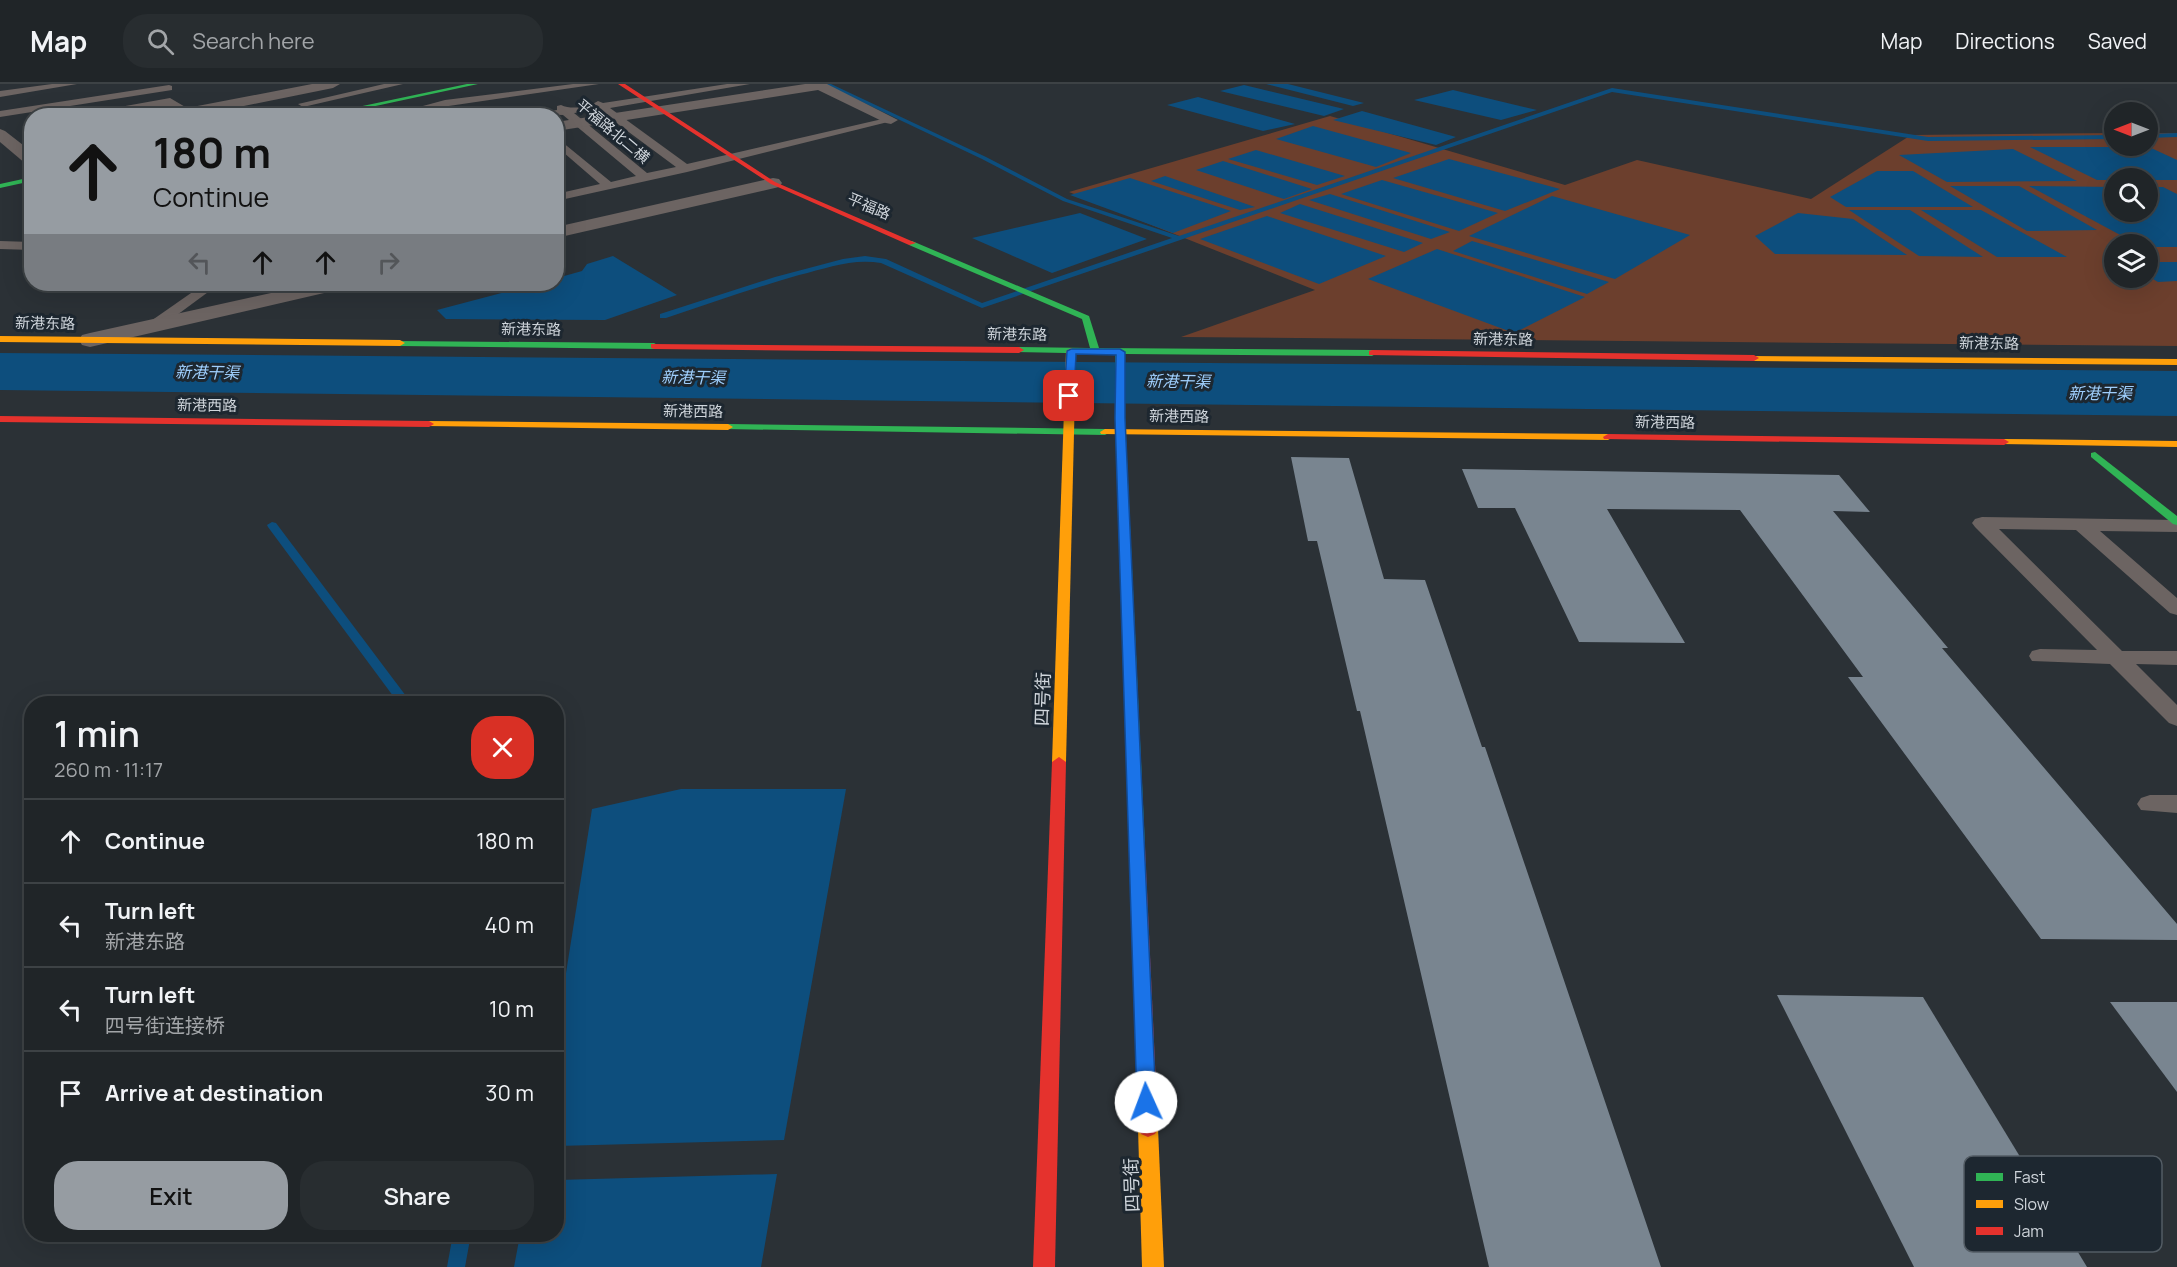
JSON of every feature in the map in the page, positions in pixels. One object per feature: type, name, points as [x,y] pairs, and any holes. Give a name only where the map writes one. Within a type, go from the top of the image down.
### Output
[{"type":"main road","points":[[351,108],[425,90],[475,84]]},
{"type":"main road","name":"平福路","points":[[621,84],[773,183],[1086,318],[1096,352]]},
{"type":"main road","points":[[0,186],[24,181]]},
{"type":"main road","name":"新港东路","points":[[0,339],[2177,362]]},
{"type":"main road","name":"四号街","points":[[1044,1267],[1067,419],[1071,351]]},
{"type":"main road","name":"四号街","points":[[1120,352],[1120,418],[1153,1267]]},
{"type":"main road","name":"新港西路","points":[[0,419],[2177,444]]},
{"type":"main road","points":[[2095,455],[2177,524]]},
{"type":"street","points":[[215,108],[333,84]]},
{"type":"street","points":[[564,126],[817,85],[891,120]]},
{"type":"street","points":[[116,108],[168,91],[181,108]]},
{"type":"street","points":[[24,123],[0,133],[24,154]]},
{"type":"street","points":[[564,231],[773,183]]},
{"type":"street","points":[[90,340],[306,291]]},
{"type":"lane","points":[[0,88],[25,84]]},
{"type":"lane","points":[[0,108],[156,84]]},
{"type":"lane","points":[[303,104],[398,84]]},
{"type":"lane","points":[[424,108],[538,87],[594,84]]},
{"type":"lane","points":[[565,111],[745,84]]},
{"type":"lane","points":[[573,85],[687,169]]},
{"type":"lane","points":[[0,94],[76,87]]},
{"type":"lane","points":[[0,101],[76,87]]},
{"type":"lane","points":[[431,106],[476,105],[511,100],[538,87]]},
{"type":"lane","name":"平福路北二横","points":[[538,87],[562,108]]},
{"type":"lane","points":[[425,90],[431,106]]},
{"type":"lane","points":[[44,108],[168,91]]},
{"type":"lane","points":[[87,108],[128,101]]},
{"type":"lane","points":[[0,114],[24,111]]},
{"type":"lane","name":"平福路北二横","points":[[565,111],[645,178]]},
{"type":"lane","points":[[564,196],[891,120]]},
{"type":"lane","points":[[0,122],[24,122]]},
{"type":"lane","points":[[564,147],[609,186]]},
{"type":"lane","points":[[564,189],[570,195]]},
{"type":"lane","points":[[0,245],[24,246]]},
{"type":"lane","points":[[153,326],[202,291]]},
{"type":"lane","points":[[2177,524],[1982,523],[2177,718]]},
{"type":"lane","points":[[2082,525],[2177,609]]},
{"type":"lane","points":[[2040,656],[2177,658]]},
{"type":"lane","points":[[2150,804],[2177,804]]},
{"type":"shaded area","points":[[1330,116],[1565,185],[1637,160],[1811,199],[1911,135],[2104,133],[2104,156],[2158,156],[2158,133],[2177,133],[2177,346],[1181,337],[1315,290],[1069,192]]},
{"type":"water","points":[[1266,84],[1288,84],[1364,103],[1353,106]]},
{"type":"water","points":[[1244,85],[1344,109],[1324,116],[1220,91]]},
{"type":"water","points":[[1453,90],[1537,110],[1501,120],[1414,100]]},
{"type":"water","points":[[1198,97],[1295,124],[1263,131],[1167,105]]},
{"type":"water","points":[[1362,111],[1456,137],[1436,145],[1333,120]]},
{"type":"water","points":[[1313,126],[1411,153],[1376,167],[1276,139]]},
{"type":"water","points":[[2030,147],[2104,147],[2104,156],[2158,156],[2158,151],[2177,160],[2177,180],[2158,180],[2158,168],[2104,168],[2104,180],[2097,180]]},
{"type":"water","points":[[2013,149],[2077,181],[1947,182],[1899,155]]},
{"type":"water","points":[[1256,150],[1345,176],[1317,185],[1228,159]]},
{"type":"water","points":[[1449,159],[1560,189],[1505,211],[1393,178]]},
{"type":"water","points":[[1223,161],[1312,189],[1284,199],[1196,170]]},
{"type":"water","points":[[1877,171],[1913,171],[1973,207],[1846,207],[1830,197]]},
{"type":"water","points":[[1165,176],[1255,207],[1240,210],[1151,181]]},
{"type":"water","points":[[1130,178],[1231,211],[1173,233],[1070,195]]},
{"type":"water","points":[[1382,180],[1498,213],[1459,231],[1341,194]]},
{"type":"water","points":[[1950,186],[2019,186],[2097,230],[2027,231]]},
{"type":"water","points":[[2029,186],[2104,187],[2104,222],[2158,222],[2158,187],[2177,194],[2177,247],[2158,247],[2158,234],[2118,234]]},
{"type":"water","points":[[1330,194],[1450,232],[1431,239],[1309,200]]},
{"type":"water","points":[[1552,196],[1690,235],[1615,279],[1469,236]]},
{"type":"water","points":[[1300,204],[1423,243],[1404,252],[1280,213]]},
{"type":"water","points":[[1849,210],[1910,210],[1983,257],[1919,256]]},
{"type":"water","points":[[1921,210],[1981,210],[2067,257],[1997,257]]},
{"type":"water","points":[[1080,213],[1147,239],[1052,273],[972,238]]},
{"type":"water","points":[[1798,213],[1853,219],[1907,255],[1775,254],[1755,236]]},
{"type":"water","points":[[1267,216],[1386,256],[1319,284],[1200,239]]},
{"type":"water","points":[[1472,241],[1609,282],[1587,294],[1453,251]]},
{"type":"water","points":[[1437,249],[1585,297],[1514,333],[1368,279]]},
{"type":"water","points":[[613,256],[677,295],[605,320],[446,319],[437,310],[509,291],[564,291],[564,276],[582,271],[587,264]]},
{"type":"water","points":[[2158,262],[2177,262],[2177,281],[2158,282]]},
{"type":"water","name":"新港干渠","points":[[0,353],[2177,371],[2177,416],[0,390]]},
{"type":"water","points":[[681,789],[846,789],[784,1140],[564,1146],[564,986],[592,809]]},
{"type":"water","points":[[777,1174],[761,1267],[514,1267],[519,1242],[564,1242],[564,1180]]},
{"type":"building","points":[[1291,457],[1349,458],[1384,579],[1425,580],[1482,747],[1485,747],[1661,1267],[1489,1267],[1360,711],[1357,711],[1317,541],[1308,541]]},
{"type":"building","points":[[1462,469],[1839,475],[1870,512],[1833,511],[1948,648],[1942,648],[2177,924],[2177,940],[2041,939],[1848,677],[1863,677],[1740,510],[1607,509],[1685,643],[1579,642],[1515,508],[1478,508]]},
{"type":"building","points":[[1777,995],[1923,997],[2020,1156],[1964,1156],[1964,1252],[2078,1252],[2087,1267],[1914,1267]]},
{"type":"building","points":[[2110,1002],[2177,1002],[2177,1092]]},
{"type":"waterway","points":[[827,84],[984,158],[1065,200],[1179,238]]},
{"type":"waterway","points":[[1179,238],[1612,90],[1928,139],[2104,137]]},
{"type":"waterway","points":[[2158,136],[2177,135]]},
{"type":"waterway","points":[[663,316],[778,279],[843,261],[865,258],[883,261],[982,306],[1179,238]]},
{"type":"waterway","points":[[272,525],[400,696]]},
{"type":"waterway","points":[[456,1267],[461,1242]]},
{"type":"traffic: fast","points":[[357,108],[475,84]]},
{"type":"traffic: fast","points":[[0,186],[24,181]]},
{"type":"traffic: fast","points":[[912,243],[1086,318],[1096,352]]},
{"type":"traffic: fast","points":[[400,343],[654,346]]},
{"type":"traffic: fast","points":[[1019,350],[1372,353]]},
{"type":"traffic: fast","points":[[1120,352],[1120,418],[1137,847]]},
{"type":"traffic: fast","points":[[728,427],[1105,432]]},
{"type":"traffic: fast","points":[[2095,455],[2177,522]]},
{"type":"traffic: slow","points":[[0,339],[400,343]]},
{"type":"traffic: slow","points":[[1059,762],[1071,351]]},
{"type":"traffic: slow","points":[[1754,358],[2177,362]]},
{"type":"traffic: slow","points":[[429,424],[728,427]]},
{"type":"traffic: slow","points":[[1105,432],[1608,437]]},
{"type":"traffic: slow","points":[[2004,442],[2177,444]]},
{"type":"traffic: slow","points":[[1148,1128],[1153,1267]]},
{"type":"traffic: jam","points":[[621,84],[773,183],[912,243]]},
{"type":"traffic: jam","points":[[654,346],[1019,350]]},
{"type":"traffic: jam","points":[[1372,353],[1754,358]]},
{"type":"traffic: jam","points":[[0,419],[429,424]]},
{"type":"traffic: jam","points":[[1608,437],[2004,442]]},
{"type":"traffic: jam","points":[[1044,1267],[1059,762]]},
{"type":"traffic: jam","points":[[1137,847],[1148,1128]]},
{"type":"route","points":[[1069,396],[1071,351],[1120,352],[1120,418],[1146,1102]]}]
